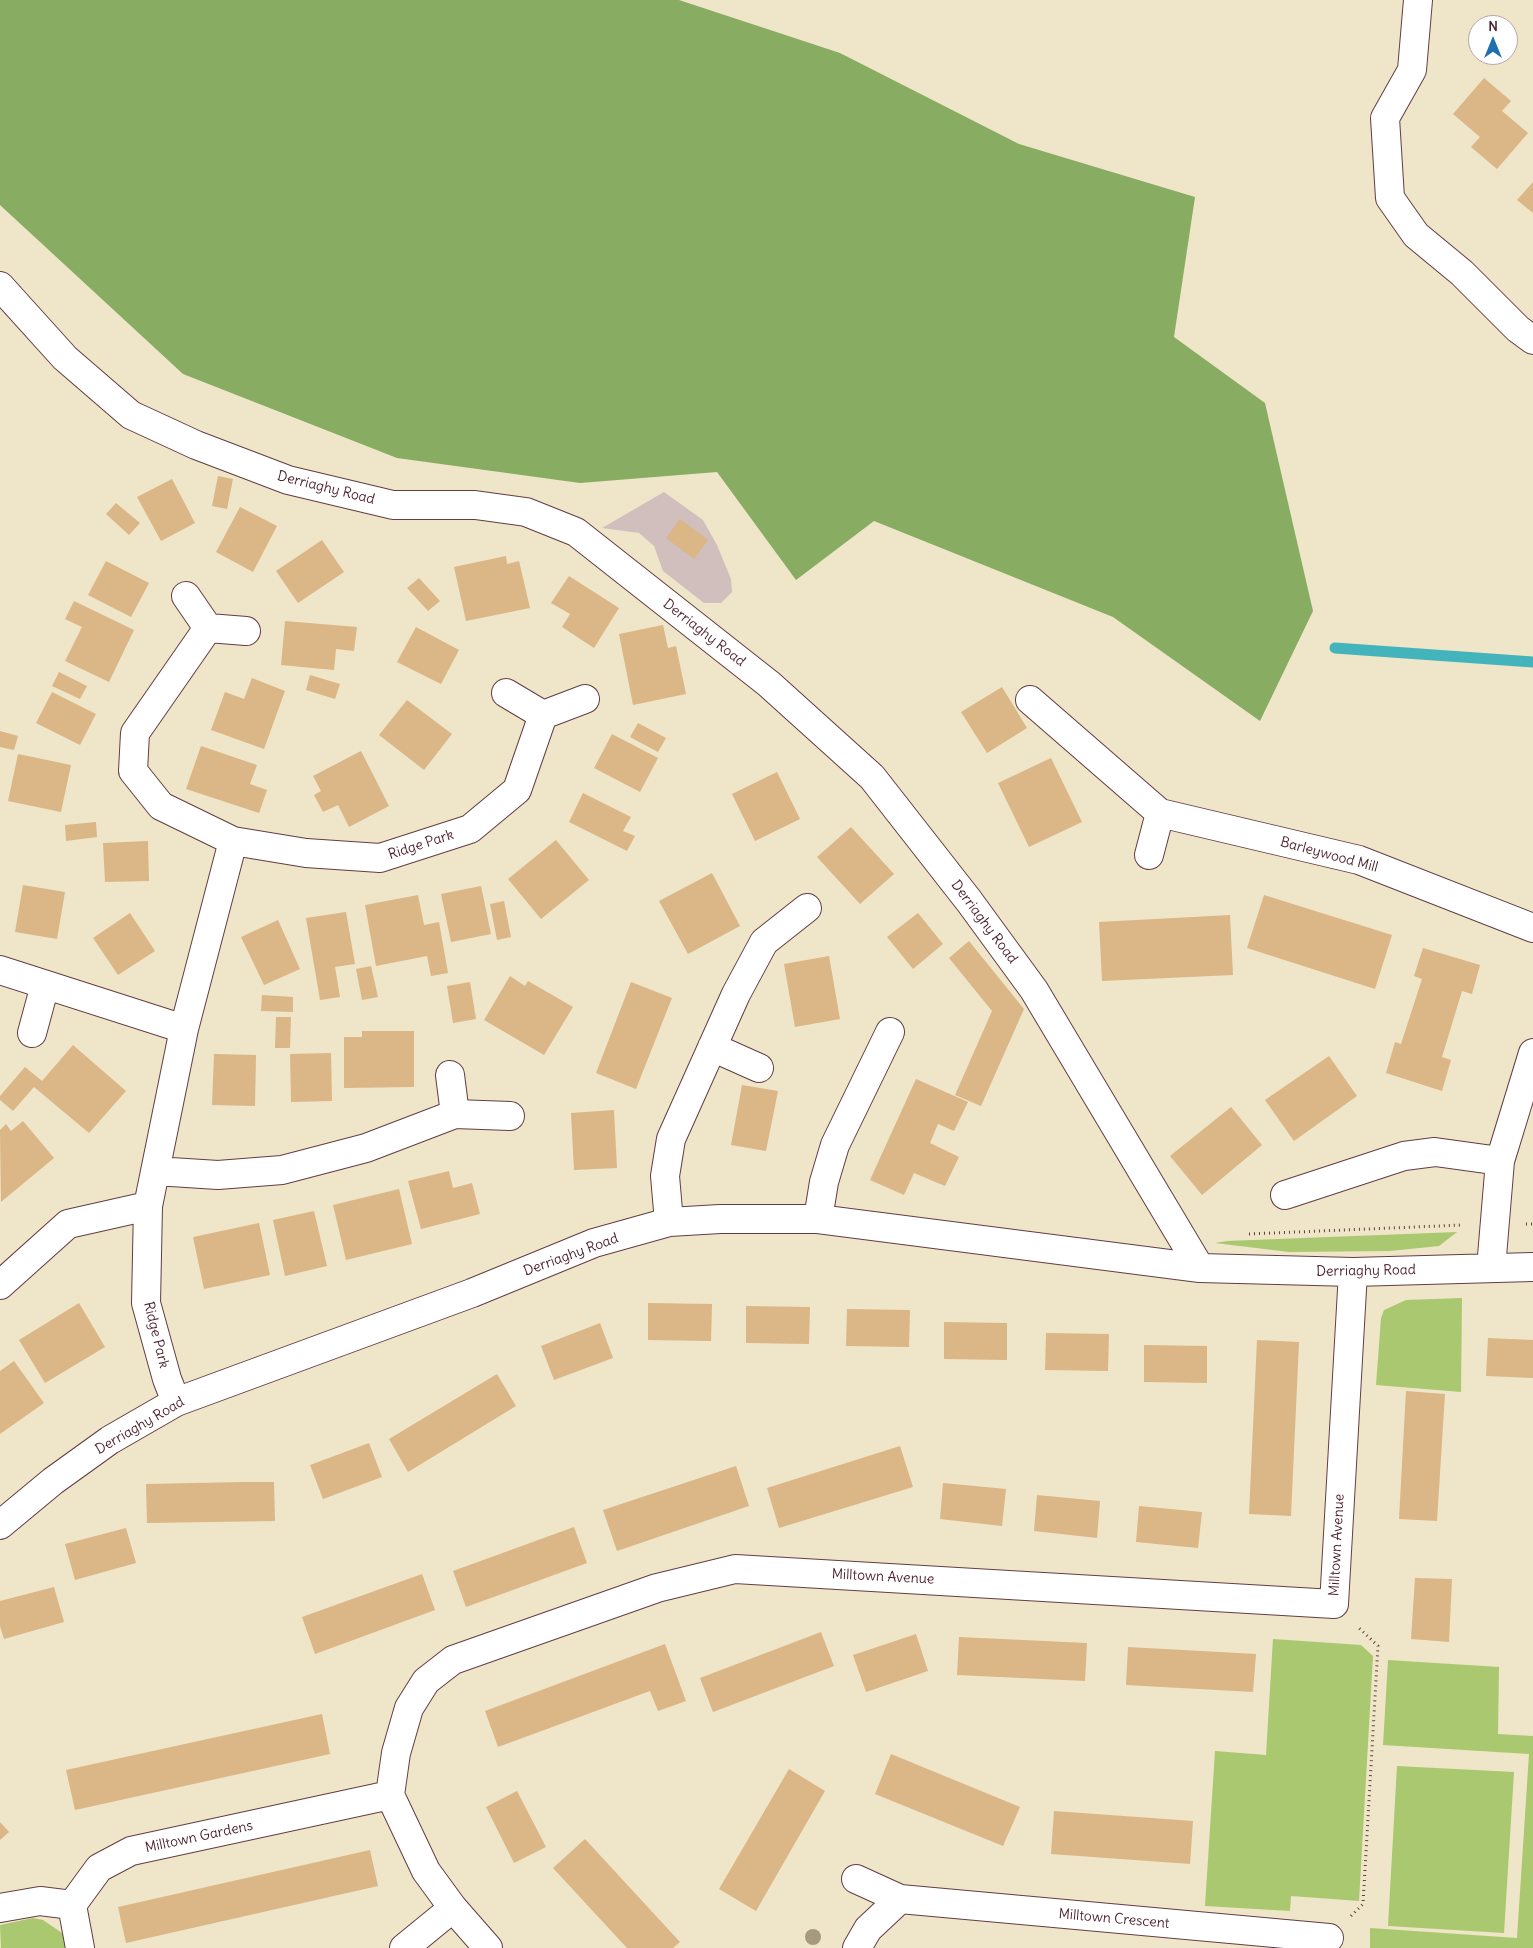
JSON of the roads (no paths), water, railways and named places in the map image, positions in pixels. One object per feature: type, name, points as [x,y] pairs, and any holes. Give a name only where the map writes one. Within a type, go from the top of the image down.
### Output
[{"type":"street","points":[[1418,0],[1412,70],[1385,118],[1390,198],[1416,235],[1462,273],[1518,329],[1533,340]]},
{"type":"street","name":"Derriaghy Road","points":[[0,286],[65,358],[131,415],[196,445],[288,480],[393,505],[475,505],[526,512],[576,532],[769,684],[872,777],[969,902],[1034,990],[1200,1268]]},
{"type":"street","points":[[186,596],[208,628],[246,632]]},
{"type":"street","name":"Ridge Park","points":[[208,628],[135,732],[132,771],[161,806],[233,841],[306,853],[380,858],[470,830],[517,790],[543,715]]},
{"type":"street","points":[[506,693],[543,715],[586,699]]},
{"type":"street","points":[[1030,700],[1160,813],[1149,855]]},
{"type":"street","name":"Barleywood Mill","points":[[1160,813],[1359,860],[1533,928]]},
{"type":"street","name":"Ridge Park","points":[[176,1402],[167,1379],[146,1304],[148,1206],[184,1029],[233,841]]},
{"type":"street","points":[[670,1222],[665,1176],[671,1139],[736,994],[764,942],[807,908]]},
{"type":"street","points":[[0,970],[184,1029]]},
{"type":"street","points":[[32,1033],[45,985]]},
{"type":"street","points":[[818,1219],[824,1182],[836,1145],[890,1032]]},
{"type":"street","points":[[712,1046],[759,1068]]},
{"type":"street","points":[[1491,1268],[1500,1161],[1528,1089],[1533,1053]]},
{"type":"street","points":[[450,1074],[455,1114]]},
{"type":"street","points":[[155,1172],[218,1175],[282,1170],[366,1148],[455,1114],[510,1116]]},
{"type":"street","points":[[1285,1195],[1404,1156],[1435,1152],[1500,1161]]},
{"type":"street","points":[[0,1285],[68,1224],[148,1206]]},
{"type":"street","name":"Derriaghy Road","points":[[0,1525],[53,1481],[110,1440],[176,1402],[472,1293],[594,1243],[670,1222],[720,1219],[818,1219],[1200,1268],[1353,1272],[1533,1267]]},
{"type":"street","name":"Milltown Avenue","points":[[390,1795],[396,1753],[409,1708],[426,1680],[453,1660],[657,1588],[735,1569],[1334,1604],[1353,1272]]},
{"type":"street","points":[[390,1795],[426,1871],[453,1908],[488,1948]]},
{"type":"street","name":"Milltown Gardens","points":[[72,1905],[99,1868],[131,1851],[390,1795]]},
{"type":"street","name":"Milltown Crescent","points":[[856,1879],[900,1899],[1329,1938]]},
{"type":"street","points":[[857,1948],[868,1929],[900,1899]]},
{"type":"street","points":[[0,1908],[40,1901],[72,1905],[80,1948]]},
{"type":"street","points":[[404,1948],[453,1908]]},
{"type":"waterway","points":[[1335,648],[1533,662]]}]
